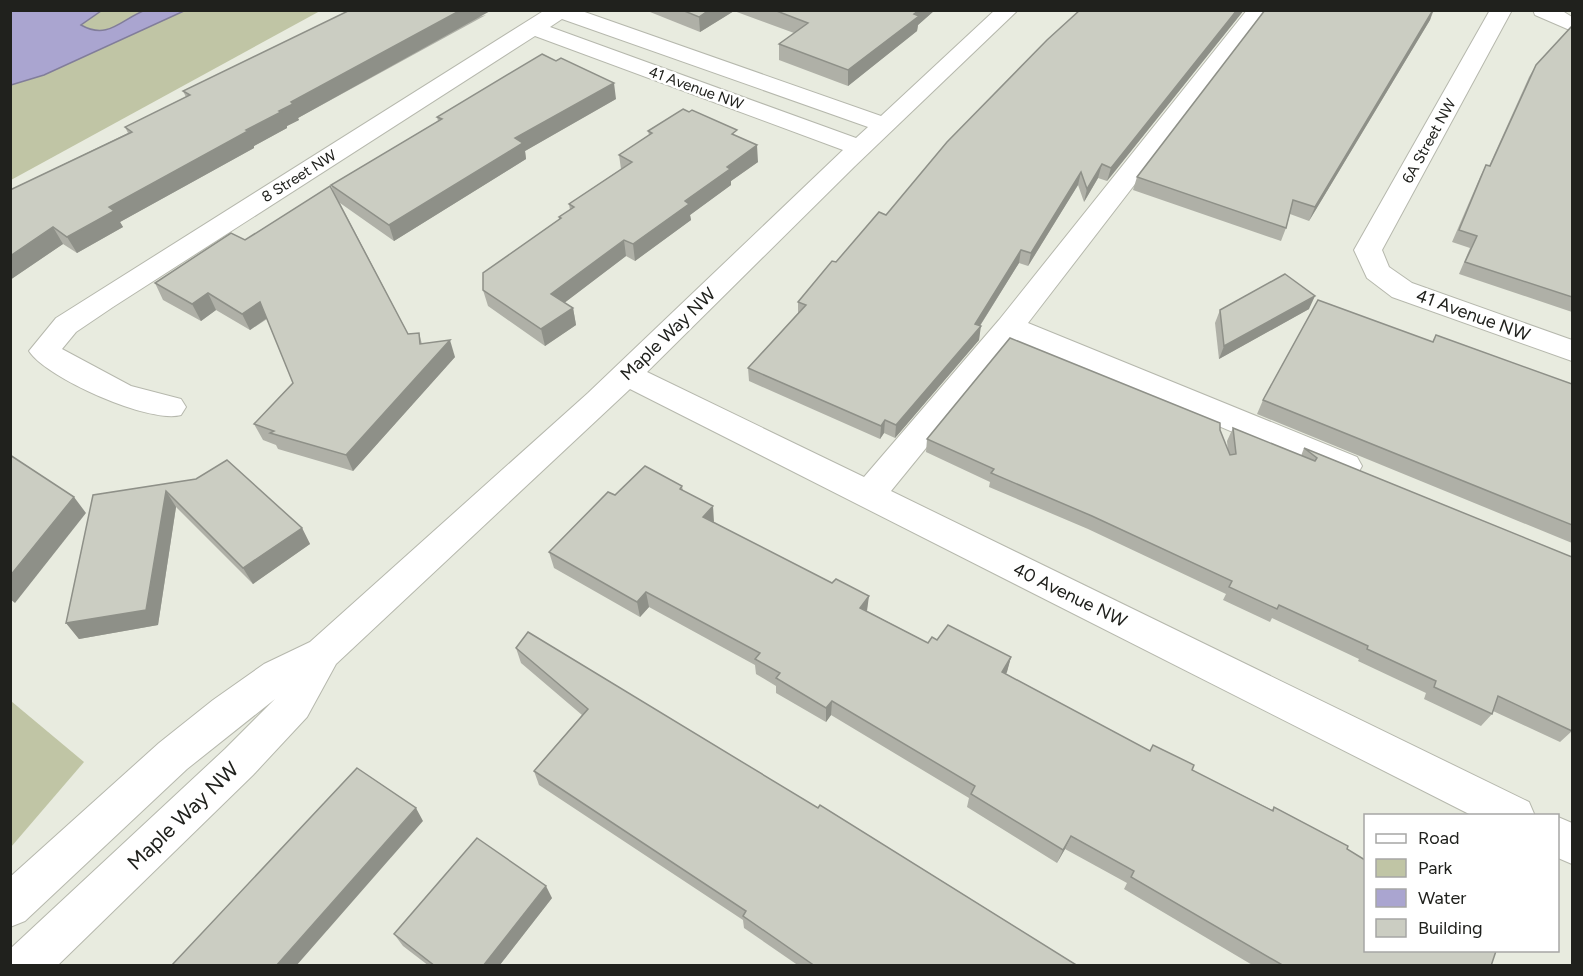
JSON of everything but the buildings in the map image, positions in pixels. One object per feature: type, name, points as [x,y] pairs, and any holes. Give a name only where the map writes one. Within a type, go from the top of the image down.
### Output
[{"type":"street","name":"8 Street NW","points":[[170,407],[122,395],[63,364],[44,351],[66,325],[103,300],[560,10]]},
{"type":"street","name":"41 Avenue NW","points":[[560,10],[884,125]]},
{"type":"street","name":"Maple Way NW","points":[[10,906],[173,756],[277,676],[323,653],[626,374],[884,125],[1008,10]]},
{"type":"street","points":[[868,495],[1009,327],[1259,10]]},
{"type":"street","name":"6A Street NW","points":[[1377,272],[1368,250],[1501,10]]},
{"type":"street","points":[[1543,10],[1572,26]]},
{"type":"street","name":"41 Avenue NW","points":[[533,28],[860,148]]},
{"type":"street","name":"41 Avenue NW","points":[[1377,272],[1402,290],[1572,351]]},
{"type":"street","points":[[1009,327],[1374,477]]},
{"type":"street","name":"40 Avenue NW","points":[[626,374],[1511,814]]},
{"type":"street","name":"Maple Way NW","points":[[26,966],[239,762],[294,705],[323,653]]},
{"type":"green space","points":[[11,11],[320,11],[11,180]]},
{"type":"green space","points":[[11,701],[84,762],[11,847]]},
{"type":"water","points":[[150,9],[184,11],[44,75],[11,85],[11,10],[101,11],[81,25],[100,31]]}]
